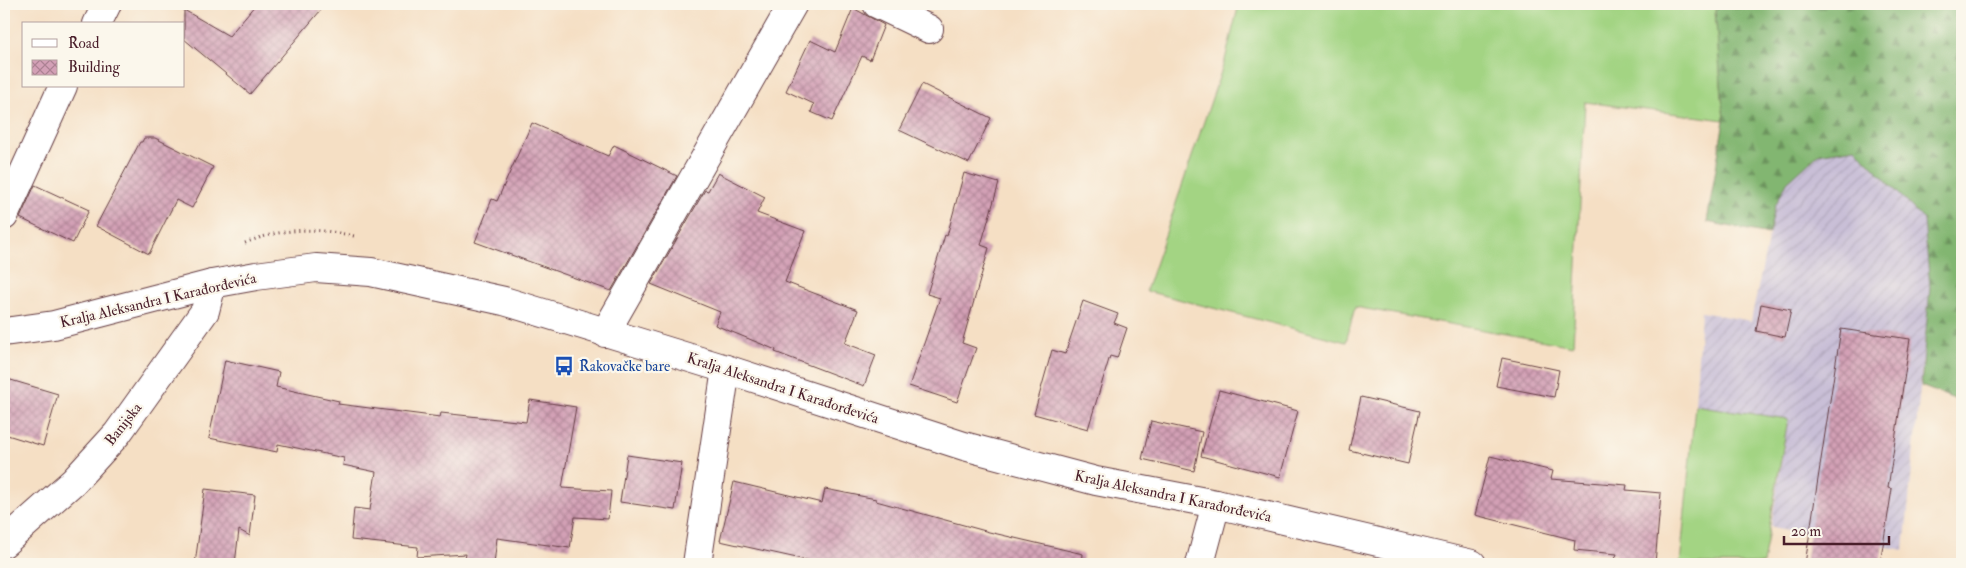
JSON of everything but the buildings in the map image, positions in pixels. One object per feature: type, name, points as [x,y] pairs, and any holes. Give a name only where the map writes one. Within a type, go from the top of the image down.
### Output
[{"type":"street","points":[[97,22],[107,4]]},
{"type":"street","points":[[605,333],[793,4]]},
{"type":"street","points":[[877,4],[929,29]]},
{"type":"street","points":[[4,216],[62,88]]},
{"type":"street","name":"Kralja Aleksandra I Karađorđevića","points":[[4,332],[54,325],[212,284],[316,268],[371,272],[504,301],[974,448],[1096,481],[1216,504],[1472,564]]},
{"type":"street","name":"Banijska","points":[[4,543],[74,481],[117,434],[205,311],[212,284]]},
{"type":"street","points":[[697,564],[726,369]]},
{"type":"street","points":[[1200,564],[1216,504]]},
{"type":"shaded area","points":[[1855,148],[1924,220],[1930,287],[1904,550],[1771,527],[1788,420],[1695,405],[1701,312],[1751,321],[1775,207],[1787,182],[1818,154]]},
{"type":"green space","points":[[1239,4],[1726,4],[1715,10],[1724,120],[1585,102],[1573,346],[1355,307],[1346,342],[1146,291],[1225,60]]},
{"type":"green space","points":[[1726,4],[1962,4],[1962,402],[1921,386],[1930,287],[1924,220],[1855,148],[1818,154],[1787,182],[1775,207],[1769,234],[1707,222],[1724,120],[1715,10]]},
{"type":"green space","points":[[1695,405],[1788,419],[1763,564],[1680,564]]},
{"type":"place","name":"Rakovačke bare","points":[[564,366]]}]
